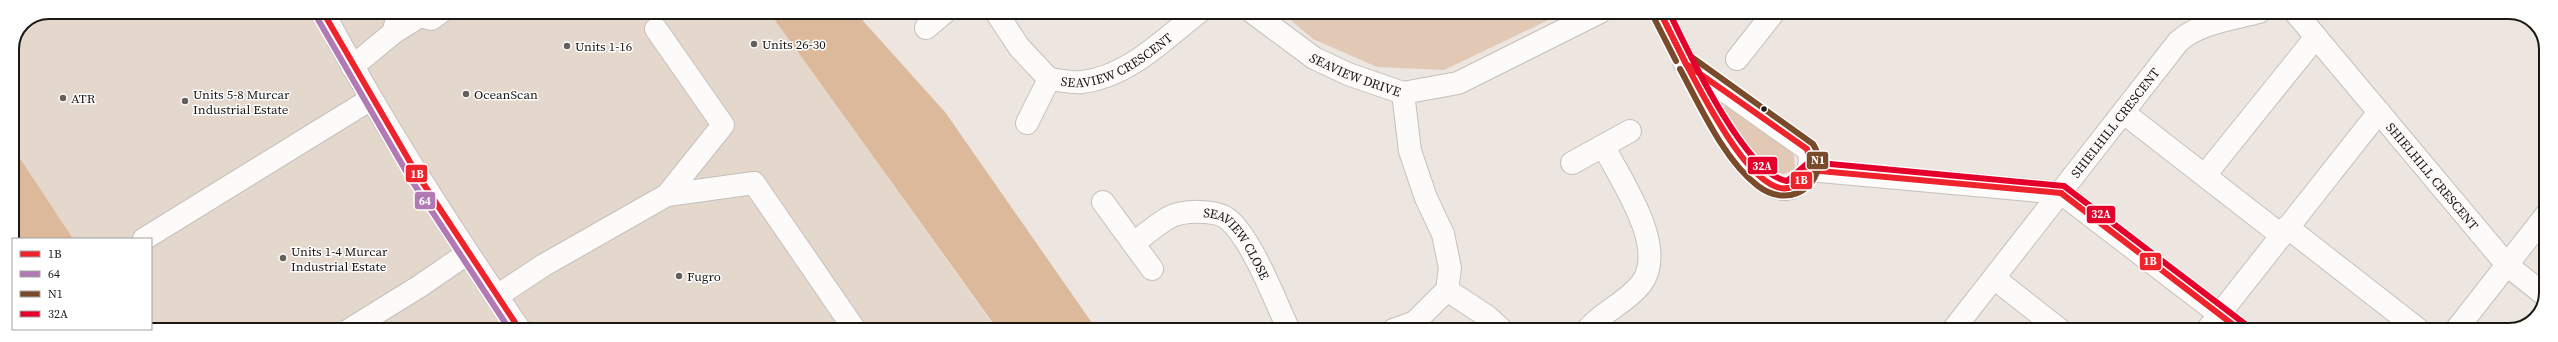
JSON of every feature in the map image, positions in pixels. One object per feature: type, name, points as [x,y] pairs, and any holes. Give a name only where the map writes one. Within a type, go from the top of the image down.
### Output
[{"type":"street","points":[[327,19],[352,67],[420,182],[515,323]]},
{"type":"street","points":[[393,33],[398,19]]},
{"type":"street","points":[[352,67],[393,33],[415,19]]},
{"type":"street","points":[[926,28],[937,19]]},
{"type":"street","name":"SEAVIEW CRESCENT","points":[[1001,19],[1019,47],[1049,79],[1081,82],[1109,76],[1128,67],[1190,19]]},
{"type":"street","name":"SEAVIEW DRIVE","points":[[1261,19],[1314,58],[1348,74],[1403,93],[1458,83],[1586,19]]},
{"type":"street","points":[[1663,19],[1684,62],[1724,130],[1754,172],[1766,182],[1778,188],[1786,189],[1799,182],[1809,170],[1810,155],[1807,149],[1684,62]]},
{"type":"street","points":[[1737,59],[1768,19]]},
{"type":"street","name":"SHIELHILL CRESCENT","points":[[1959,323],[2188,33],[2235,19]]},
{"type":"street","name":"SHIELHILL CRESCENT","points":[[2302,19],[2507,265],[2539,290]]},
{"type":"street","points":[[497,296],[544,265],[667,195],[723,125],[656,28]]},
{"type":"street","points":[[2205,175],[2316,36]]},
{"type":"street","name":"SEAVIEW CRESCENT","points":[[1027,123],[1049,79]]},
{"type":"street","points":[[1403,93],[1410,151],[1426,198],[1443,234],[1450,268],[1447,290],[1412,323]]},
{"type":"street","points":[[146,238],[371,99]]},
{"type":"street","points":[[1809,170],[2061,193],[2213,322],[2378,112]]},
{"type":"street","points":[[2124,113],[2205,175],[2409,323]]},
{"type":"street","points":[[1572,163],[1604,147],[1630,131]]},
{"type":"street","points":[[1592,323],[1641,284],[1651,262],[1649,239],[1604,147]]},
{"type":"street","points":[[667,195],[754,184],[850,323]]},
{"type":"street","points":[[1103,202],[1152,269]]},
{"type":"street","name":"SEAVIEW CLOSE","points":[[1134,243],[1169,217],[1202,210],[1228,219],[1236,227],[1252,254],[1286,323]]},
{"type":"street","points":[[2461,323],[2539,223]]},
{"type":"street","points":[[360,323],[420,286],[468,253]]},
{"type":"street","points":[[1994,278],[2051,323]]},
{"type":"street","points":[[1447,290],[1488,317],[1494,323]]},
{"type":"shaded area","points":[[49,19],[774,19],[992,323],[152,323],[152,238],[71,238],[19,156],[19,49],[21,38],[24,33],[38,21]]},
{"type":"shaded area","points":[[774,19],[861,19],[945,112],[1092,323],[993,323]]},
{"type":"shaded area","points":[[1289,19],[1550,19],[1444,70],[1377,67],[1313,39]]},
{"type":"shaded area","points":[[1725,103],[1790,149],[1794,156],[1795,169],[1784,174],[1773,170],[1755,157],[1735,129],[1724,108]]},
{"type":"shaded area","points":[[19,157],[72,238],[19,238]]},
{"type":"transit line","name":"64","points":[[318,19],[410,178],[505,323]]},
{"type":"transit line","name":"1B","points":[[327,19],[417,174],[515,323]]},
{"type":"transit line","name":"N1","points":[[1655,19],[1676,61]]},
{"type":"transit line","name":"1B","points":[[1664,19],[1686,64]]},
{"type":"transit line","name":"1B","points":[[1664,19],[1686,64]]},
{"type":"transit line","name":"32A","points":[[1672,19],[1703,80],[1736,135],[1753,157],[1771,174],[1787,181],[1809,162],[2064,186],[2244,323]]},
{"type":"transit line","name":"N1","points":[[1680,69],[1714,132],[1734,162],[1746,175],[1758,186],[1772,194],[1785,196],[1797,193],[1807,187],[1814,178],[1818,168],[1818,156],[1813,144],[1693,58]]},
{"type":"transit line","name":"1B","points":[[1686,64],[1807,149],[1809,165],[1805,177],[1786,188],[1769,183],[1752,169],[1719,123],[1686,64]]},
{"type":"transit line","name":"1B","points":[[1809,170],[2061,193]]},
{"type":"transit line","name":"1B","points":[[2061,193],[2231,323]]},
{"type":"place","name":"Units 26-30","points":[[754,44]]},
{"type":"place","name":"Units 1-16","points":[[567,46]]},
{"type":"place","name":"OceanScan","points":[[466,94]]},
{"type":"place","name":"ATR","points":[[63,98]]},
{"type":"place","name":"Units 5-8 Murcar Industrial Estate","points":[[185,101]]},
{"type":"place","name":"Units 1-4 Murcar Industrial Estate","points":[[283,258]]},
{"type":"place","name":"Fugro","points":[[679,276]]}]
